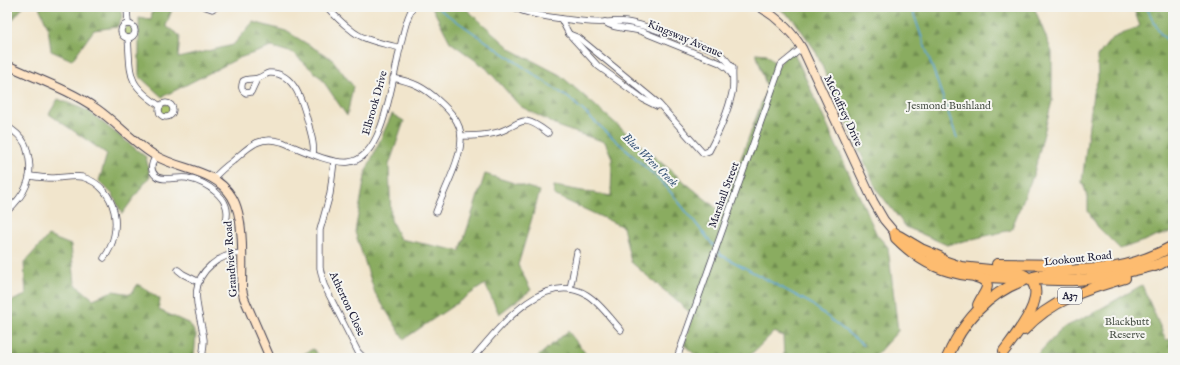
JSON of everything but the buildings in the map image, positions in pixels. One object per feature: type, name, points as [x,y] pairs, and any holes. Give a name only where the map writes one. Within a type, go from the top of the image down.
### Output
[{"type":"highway","points":[[895,233],[931,254],[962,262],[996,264],[1101,265],[1106,268]]},
{"type":"highway","points":[[895,233],[896,238],[906,248],[925,261],[945,270],[973,276],[1063,280],[1100,277],[1160,264]]},
{"type":"highway","points":[[895,233],[920,251],[938,260],[969,268],[1016,272],[1029,279],[1034,287],[1035,300],[1028,315],[1001,355]]},
{"type":"highway","name":"Lookout Road","points":[[947,358],[956,338],[977,310],[1004,289],[1045,274],[1131,264],[1151,257],[1173,246]]},
{"type":"highway","name":"A37","points":[[1001,355],[1029,324],[1056,304],[1082,292],[1135,275],[1173,258]]},
{"type":"highway","points":[[973,276],[983,280],[987,287],[983,297],[979,301],[977,310]]},
{"type":"highway","points":[[1004,289],[1019,286],[1026,287],[1032,290],[1035,300]]},
{"type":"street","points":[[127,7],[128,24]]},
{"type":"street","points":[[206,7],[212,9],[216,7]]},
{"type":"street","points":[[327,7],[350,30],[358,35],[400,48]]},
{"type":"street","name":"Elbrook Drive","points":[[214,178],[249,146],[266,139],[278,141],[334,161],[354,161],[363,156],[371,148],[378,135],[385,113],[407,19],[413,7]]},
{"type":"street","name":"Kingsway Avenue","points":[[515,7],[528,13],[561,19],[627,22],[648,27],[716,52],[726,59],[733,68],[732,93],[716,138],[709,151],[703,153],[666,111],[579,38],[569,34]]},
{"type":"street","name":"McCaffrey Drive","points":[[760,7],[785,24],[802,48],[873,201],[884,220],[895,233]]},
{"type":"street","name":"Kingsway Avenue","points":[[561,19],[569,34],[598,66],[643,99],[666,111]]},
{"type":"street","name":"Kingsway Avenue","points":[[605,22],[609,26],[634,29],[707,57],[720,64],[732,75]]},
{"type":"street","points":[[128,24],[124,26],[122,30],[124,36],[128,38],[130,73],[133,81],[139,90],[160,106]]},
{"type":"street","points":[[128,24],[134,27],[135,31],[132,37],[128,38]]},
{"type":"street","name":"Marshall Street","points":[[677,358],[781,65],[802,48]]},
{"type":"street","name":"Grandview Road","points":[[7,65],[88,104],[107,117],[156,156],[214,178],[229,191],[239,211],[241,224],[244,298],[270,358]]},
{"type":"street","points":[[257,79],[268,73],[286,79],[292,84],[304,106],[314,146],[313,153]]},
{"type":"street","points":[[393,78],[417,84],[449,109],[457,123],[461,136],[457,156],[436,212]]},
{"type":"street","points":[[461,136],[495,133],[525,121],[535,123],[548,133]]},
{"type":"street","points":[[7,126],[17,134],[25,144],[30,164],[28,185],[22,195],[7,211]]},
{"type":"street","name":"Grandview Road","points":[[156,156],[152,163],[152,169],[155,175],[161,178],[186,178],[206,185],[221,197],[227,206],[226,221]]},
{"type":"street","name":"Atherton Close","points":[[334,161],[330,194],[320,230],[321,276],[324,285],[358,352],[364,358]]},
{"type":"street","points":[[30,176],[47,178],[72,176],[81,177],[89,180],[107,195],[114,208],[116,222],[113,242],[104,258]]},
{"type":"street","points":[[570,289],[577,252]]},
{"type":"street","points":[[202,358],[204,341],[196,301],[198,282],[207,269],[215,262],[223,257],[241,253]]},
{"type":"street","points":[[178,270],[182,274],[198,282]]},
{"type":"street","points":[[473,358],[505,321],[546,292],[557,289],[570,289],[580,292],[590,298],[598,304],[621,330]]},
{"type":"green space","points":[[7,7],[23,7],[11,22],[7,20]]},
{"type":"green space","points":[[39,7],[120,7],[122,17],[117,27],[94,30],[72,60],[51,51],[48,27]]},
{"type":"green space","points":[[153,7],[173,7],[166,26],[180,36],[178,58],[233,45],[253,22],[286,31],[332,59],[353,86],[347,116],[321,78],[293,53],[272,47],[239,58],[162,97],[139,76],[139,18],[151,20]]},
{"type":"green space","points":[[432,7],[464,7],[512,50],[560,75],[652,155],[721,212],[767,88],[756,53],[767,54],[778,67],[791,46],[877,235],[888,247],[898,331],[873,358],[784,358],[783,336],[774,332],[747,358],[699,358],[684,345],[693,315],[631,262],[623,227],[554,195],[554,186],[611,196],[612,158],[605,142],[562,128],[520,106],[486,68],[450,42]]},
{"type":"green space","name":"Jesmond Bushland","points":[[777,7],[1034,7],[1052,52],[1052,101],[1034,173],[1011,230],[947,245],[906,227],[877,190],[815,50],[794,20]]},
{"type":"green space","points":[[1133,7],[1173,7],[1173,231],[1120,249],[1098,227],[1088,211],[1088,197],[1082,182],[1093,93],[1098,79],[1097,57],[1111,39],[1140,26]]},
{"type":"green space","points":[[128,26],[133,31],[128,36],[123,31]]},
{"type":"green space","points":[[58,99],[88,111],[146,157],[150,176],[122,214],[113,195],[99,181],[107,154],[49,114]]},
{"type":"green space","points":[[166,104],[170,106],[172,110],[170,114],[166,116],[162,114],[160,110],[162,106]]},
{"type":"green space","points":[[392,114],[404,121],[389,165],[391,220],[400,239],[460,251],[485,174],[540,191],[518,265],[531,290],[499,314],[485,284],[404,339],[375,293],[355,232],[366,171]]},
{"type":"green space","points":[[48,236],[71,245],[75,284],[93,299],[113,291],[131,294],[138,284],[160,299],[159,310],[190,324],[196,335],[194,358],[7,358],[7,303],[26,295],[24,263]]},
{"type":"green space","name":"Blackbutt Reserve","points":[[1142,285],[1166,340],[1173,339],[1173,358],[1034,358],[1063,328],[1088,316]]},
{"type":"green space","points":[[568,331],[589,358],[536,358]]},
{"type":"green space","points":[[313,349],[321,358],[296,358]]},
{"type":"waterway","name":"Blue Wren Creek","points":[[436,7],[570,99],[664,184],[714,246]]},
{"type":"waterway","points":[[916,7],[913,12],[957,138]]},
{"type":"waterway","points":[[1146,7],[1160,33],[1173,46]]},
{"type":"waterway","name":"Blue Wren Creek","points":[[718,251],[721,255],[810,303],[863,345]]}]
